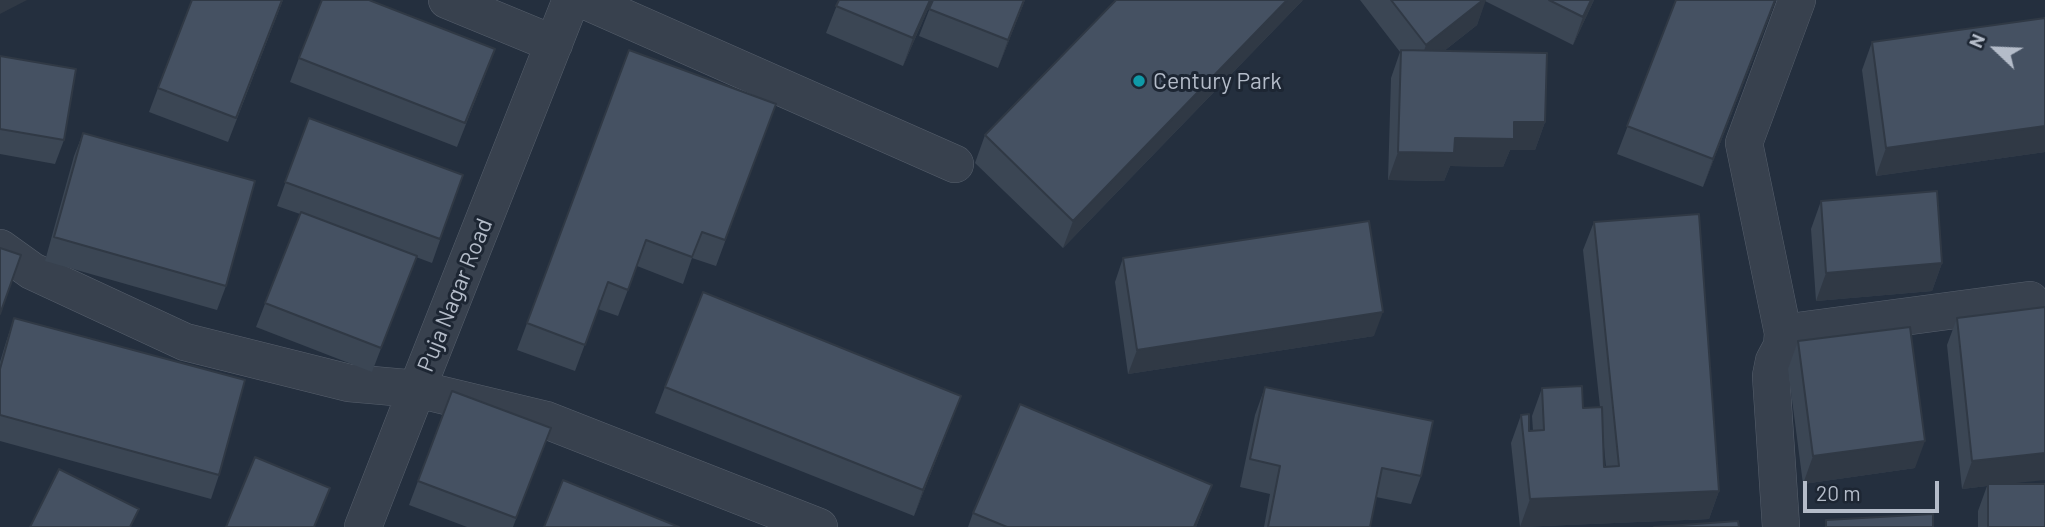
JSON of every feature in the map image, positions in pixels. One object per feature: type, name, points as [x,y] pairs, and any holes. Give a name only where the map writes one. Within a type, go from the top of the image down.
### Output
[{"type":"street","points":[[447,0],[554,44]]},
{"type":"street","name":"Puja Nagar Road","points":[[571,0],[417,389],[546,421],[819,527]]},
{"type":"street","points":[[584,0],[955,164]]},
{"type":"street","points":[[1781,527],[1771,376],[1774,361],[1782,346],[1783,333],[1744,143],[1797,0]]},
{"type":"street","points":[[0,248],[32,271],[184,342],[349,383],[417,389],[363,527]]},
{"type":"street","points":[[1783,333],[2030,300]]},
{"type":"building","points":[[192,0],[282,0],[236,118],[158,88]]},
{"type":"building","points":[[322,0],[369,0],[495,49],[465,123],[299,58]]},
{"type":"building","points":[[839,0],[930,0],[913,38],[836,6]]},
{"type":"building","points":[[933,0],[1024,0],[1008,40],[929,9]]},
{"type":"building","name":"Century Park","points":[[1116,0],[1287,0],[1073,221],[985,135]]},
{"type":"building","points":[[1391,0],[1483,0],[1426,45]]},
{"type":"building","points":[[1549,0],[1591,0],[1583,17]]},
{"type":"building","points":[[1676,0],[1775,0],[1713,159],[1627,126]]},
{"type":"building","points":[[2045,18],[2045,126],[1886,148],[1872,42]]},
{"type":"building","points":[[629,50],[776,104],[725,240],[702,232],[692,257],[646,240],[628,290],[608,282],[585,345],[527,323]]},
{"type":"building","points":[[1401,50],[1547,53],[1545,122],[1514,122],[1514,139],[1455,138],[1454,153],[1398,152]]},
{"type":"building","points":[[0,56],[76,69],[64,140],[0,129]]},
{"type":"building","points":[[309,118],[463,175],[440,239],[285,182]]},
{"type":"building","points":[[83,133],[255,181],[226,286],[54,237]]},
{"type":"building","points":[[1937,191],[1942,263],[1826,273],[1821,201]]},
{"type":"building","points":[[301,212],[417,256],[381,348],[265,303]]},
{"type":"building","points":[[1699,214],[1719,491],[1530,499],[1521,415],[1529,414],[1529,431],[1544,430],[1542,388],[1582,386],[1583,408],[1602,407],[1604,467],[1619,466],[1594,222]]},
{"type":"building","points":[[1369,221],[1383,312],[1137,350],[1123,258]]},
{"type":"building","points":[[0,248],[21,255],[0,314]]},
{"type":"building","points":[[703,292],[961,396],[923,490],[665,387]]},
{"type":"building","points":[[2045,307],[2045,453],[1972,461],[1957,318]]},
{"type":"building","points":[[14,318],[245,380],[219,475],[0,415],[0,369]]},
{"type":"building","points":[[1910,327],[1925,441],[1813,456],[1798,341]]},
{"type":"building","points":[[1265,387],[1433,421],[1421,476],[1382,468],[1370,527],[1268,527],[1280,466],[1250,459]]},
{"type":"building","points":[[452,391],[551,428],[516,518],[418,481]]},
{"type":"building","points":[[1020,404],[1212,485],[1194,527],[1007,527],[973,513]]},
{"type":"building","points":[[255,457],[330,488],[314,527],[226,527]]},
{"type":"building","points":[[59,469],[139,509],[130,527],[30,527]]},
{"type":"building","points":[[563,480],[679,527],[544,527]]},
{"type":"building","points":[[1988,484],[2045,484],[2045,527],[1988,527]]},
{"type":"building","points":[[1933,514],[1933,527],[1826,527],[1826,520]]},
{"type":"building","points":[[1738,521],[1739,527],[1654,527]]},
{"type":"place","name":"Century Park","points":[[1139,81]]}]
